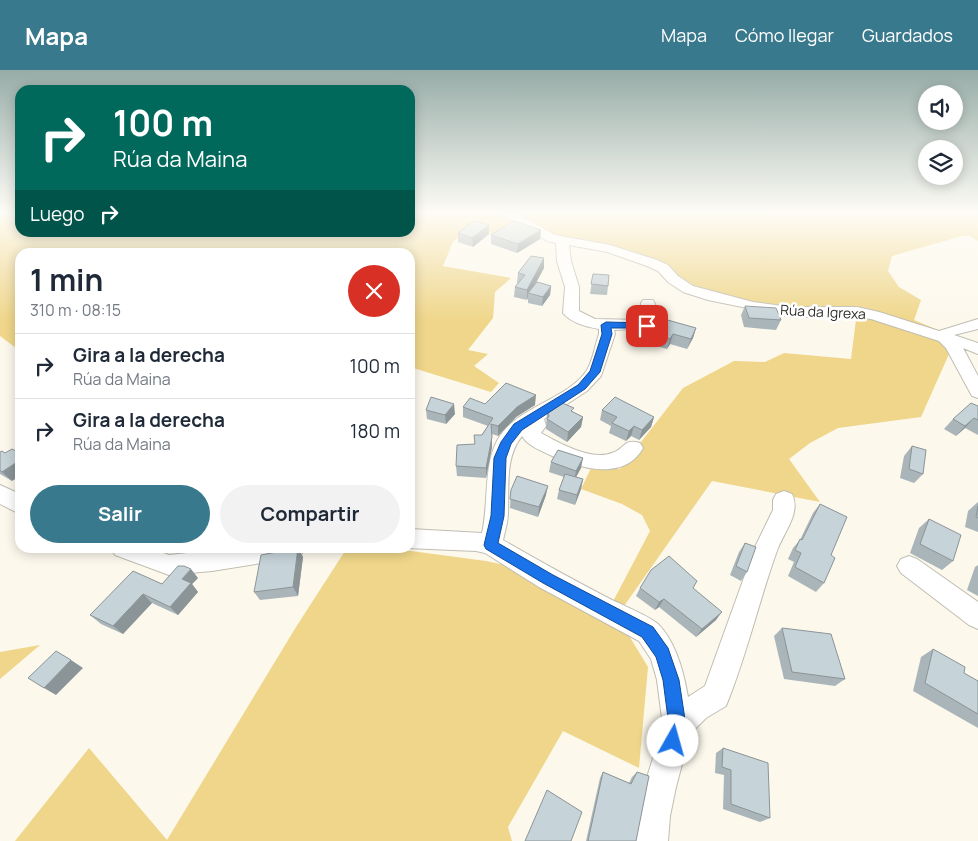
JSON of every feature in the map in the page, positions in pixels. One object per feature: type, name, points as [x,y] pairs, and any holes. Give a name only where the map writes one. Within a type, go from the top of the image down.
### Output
[{"type":"street","points":[[563,249],[564,261],[572,286],[571,313],[591,323],[647,326],[650,320],[648,303]]},
{"type":"street","name":"Rúa da Igrexa","points":[[610,249],[663,268],[673,279],[688,289],[713,296],[753,306],[791,312],[857,312],[874,315],[945,338],[966,342],[978,349]]},
{"type":"street","points":[[978,324],[945,333],[945,338],[953,345],[978,392]]},
{"type":"street","points":[[491,545],[498,516],[500,458],[506,442],[518,427],[581,387],[595,372],[607,334],[606,325]]},
{"type":"street","points":[[531,417],[536,422],[536,426],[530,433],[534,438],[588,460],[614,462],[622,458],[633,448]]},
{"type":"street","points":[[0,493],[15,502]]},
{"type":"street","points":[[678,726],[696,708],[716,696],[767,547],[784,510],[784,500]]},
{"type":"street","points":[[415,539],[476,541],[491,545],[548,579],[648,632],[662,653],[671,680],[678,726],[660,787],[654,816],[652,841]]},
{"type":"street","points":[[146,553],[169,564],[212,561],[262,553]]},
{"type":"street","points":[[909,566],[978,617]]},
{"type":"shaded area","points":[[0,249],[15,249],[15,347],[0,336]]},
{"type":"shaded area","points":[[415,249],[450,249],[443,266],[511,278],[495,292],[493,318],[468,350],[488,354],[474,366],[499,383],[491,392],[415,369]]},
{"type":"shaded area","points":[[600,249],[917,249],[892,256],[888,271],[899,287],[921,300],[914,320],[945,333],[953,345],[921,417],[838,428],[810,443],[789,459],[820,502],[712,481],[617,616],[648,667],[639,768],[563,731],[508,827],[512,841],[15,841],[89,748],[167,840],[296,627],[344,553],[415,552],[486,561],[536,572],[608,611],[650,531],[642,515],[622,504],[581,489],[592,466],[620,469],[683,388],[734,361],[765,362],[784,353],[851,359],[857,312],[791,312],[688,289],[652,263]]},
{"type":"shaded area","points":[[40,645],[0,679],[0,652]]},
{"type":"building","points":[[531,256],[544,258],[527,290],[515,287],[525,275],[518,273]]},
{"type":"building","points":[[593,274],[609,275],[608,286],[591,284]]},
{"type":"building","points":[[537,282],[551,286],[543,297],[528,293]]},
{"type":"building","points":[[745,306],[776,308],[781,320],[749,318]]},
{"type":"building","points":[[664,319],[696,328],[691,339],[673,334],[670,339],[656,335]]},
{"type":"building","points":[[506,383],[536,395],[517,407],[498,426],[491,424],[492,437],[486,468],[456,466],[457,445],[475,444],[474,435],[482,435],[493,418],[463,407],[470,398],[485,404]]},
{"type":"building","points":[[431,397],[454,404],[445,415],[426,410]]},
{"type":"building","points":[[615,397],[654,417],[642,430],[634,426],[629,431],[612,423],[617,417],[602,410]]},
{"type":"building","points":[[560,402],[574,408],[571,411],[583,417],[568,432],[547,419],[549,416],[547,410]]},
{"type":"building","points":[[971,403],[978,406],[978,420],[974,418],[965,426],[953,419]]},
{"type":"building","points":[[912,446],[926,450],[923,474],[909,469]]},
{"type":"building","points":[[12,449],[15,450],[15,463],[2,472],[0,470],[0,452],[5,453]]},
{"type":"building","points":[[558,450],[583,458],[576,471],[551,462]]},
{"type":"building","points":[[565,474],[583,479],[577,495],[559,490]]},
{"type":"building","points":[[517,476],[548,486],[539,507],[510,499],[511,490]]},
{"type":"building","points":[[820,504],[847,517],[831,555],[835,558],[824,583],[795,567],[801,553],[795,550]]},
{"type":"building","points":[[929,519],[961,535],[953,561],[920,544]]},
{"type":"building","points":[[745,543],[756,547],[747,572],[736,566]]},
{"type":"building","points":[[297,553],[293,587],[254,592],[261,555]]},
{"type":"building","points":[[669,556],[697,581],[693,588],[722,612],[702,629],[664,599],[659,602],[640,588],[651,570]]},
{"type":"building","points":[[178,566],[191,569],[182,579],[191,583],[170,607],[143,594],[113,626],[90,615],[133,571],[162,584]]},
{"type":"building","points":[[782,628],[831,634],[845,679],[792,672]]},
{"type":"building","points":[[933,649],[965,667],[964,673],[978,681],[978,714],[925,683]]},
{"type":"building","points":[[56,651],[71,660],[44,688],[28,678]]},
{"type":"building","points":[[723,748],[768,763],[770,818],[731,804],[731,770],[722,767]]},
{"type":"building","points":[[603,772],[631,784],[637,772],[649,776],[636,841],[588,841]]},
{"type":"building","points":[[547,790],[582,812],[571,841],[525,841]]},
{"type":"route","points":[[647,326],[606,325],[607,334],[595,372],[581,387],[518,427],[506,442],[500,458],[498,516],[491,545],[548,579],[648,632],[662,653],[671,680],[678,726],[673,741]]}]
